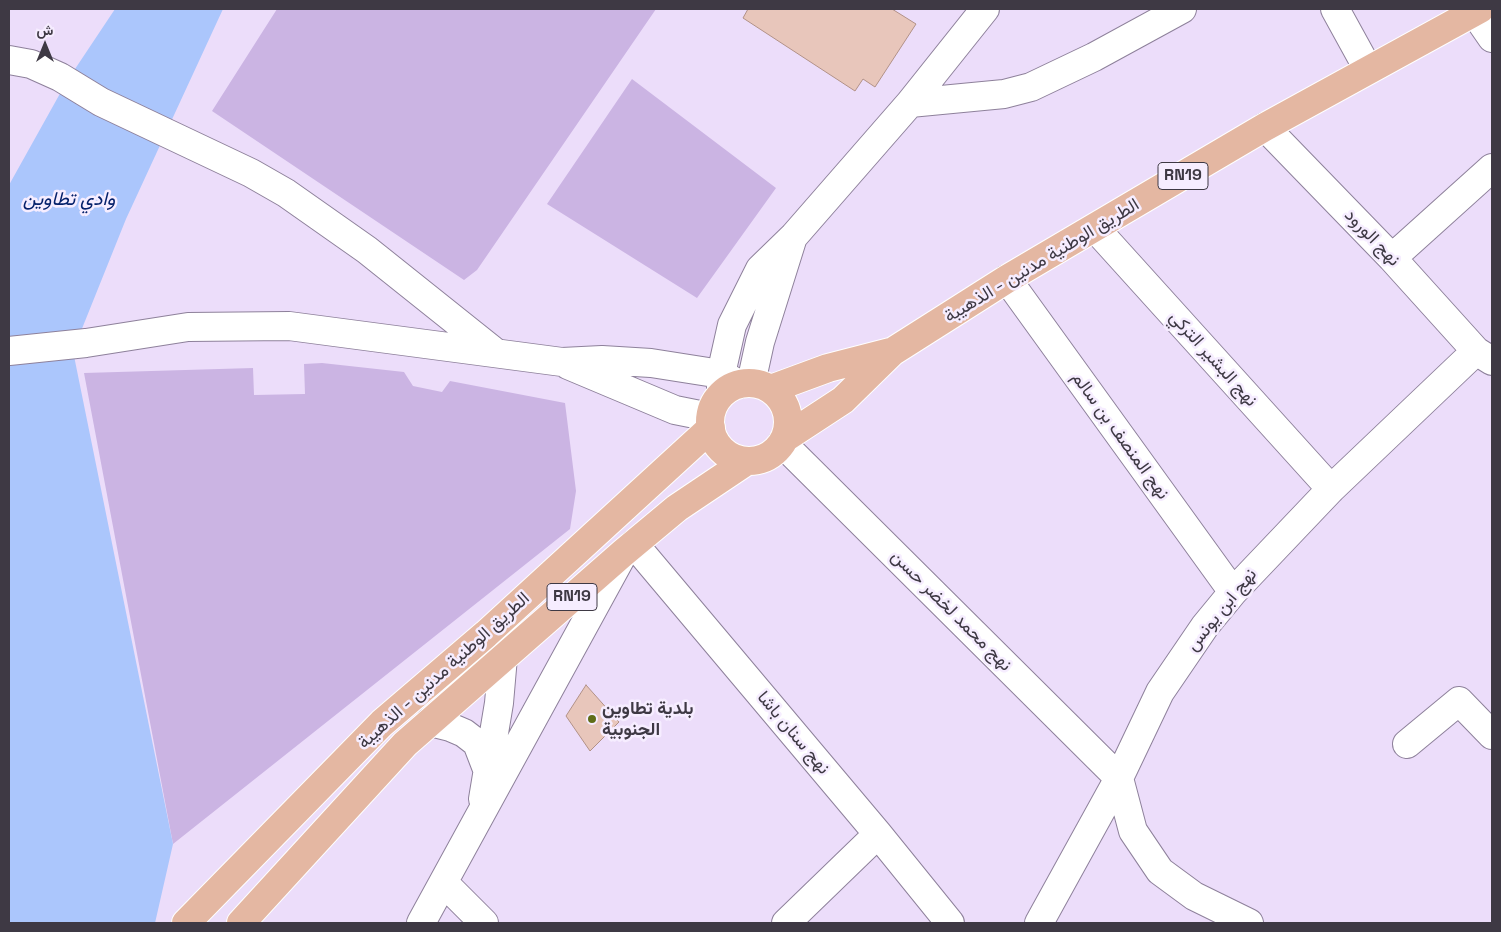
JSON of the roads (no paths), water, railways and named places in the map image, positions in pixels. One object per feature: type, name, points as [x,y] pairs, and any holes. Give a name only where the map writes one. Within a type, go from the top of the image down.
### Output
[{"type":"main road","name":"الطريق الوطنية مدنين - الذهيبة","points":[[784,440],[842,400],[892,352],[1007,279],[1265,127],[1477,10]]},
{"type":"main road","name":"الطريق الوطنية مدنين - الذهيبة","points":[[186,923],[382,723],[486,634],[732,396],[828,368],[892,352]]},
{"type":"main road","points":[[747,461],[736,459],[719,447],[732,396],[785,406],[788,427],[784,440]]},
{"type":"main road","name":"RN19","points":[[747,461],[761,459],[773,453],[784,440]]},
{"type":"main road","name":"الطريق الوطنية مدنين - الذهيبة","points":[[240,923],[405,744],[677,508],[747,461]]},
{"type":"main road","points":[[486,634],[503,657]]},
{"type":"street","points":[[562,362],[675,410],[732,396],[760,342],[794,236],[910,103],[985,9]]},
{"type":"street","points":[[910,103],[1004,94],[1031,87],[1182,9]]},
{"type":"street","points":[[1335,9],[1368,69]]},
{"type":"street","points":[[1477,10],[1492,38]]},
{"type":"street","points":[[9,60],[31,64],[60,77],[101,102],[251,173],[286,193],[367,250],[496,353]]},
{"type":"street","name":"نهج الورود","points":[[1265,127],[1484,356]]},
{"type":"street","points":[[1392,258],[1492,168]]},
{"type":"street","name":"نهج البشير التركي","points":[[1095,228],[1331,489]]},
{"type":"street","name":"نهج المنصف بن سالم","points":[[1007,279],[1233,592]]},
{"type":"street","points":[[9,351],[86,343],[188,327],[289,326],[562,362],[602,360],[651,363],[732,396]]},
{"type":"street","name":"نهج ابن يونس","points":[[1039,923],[1119,778],[1160,692],[1205,626],[1233,592],[1331,489],[1484,356]]},
{"type":"street","name":"نهج محمد لخضر حسن","points":[[784,440],[1119,778]]},
{"type":"street","points":[[421,923],[629,548]]},
{"type":"street","name":"نهج سنان باشا","points":[[629,548],[878,834],[950,923]]},
{"type":"street","points":[[478,823],[499,703],[503,657]]},
{"type":"street","points":[[1407,744],[1459,701],[1492,735]]},
{"type":"street","points":[[430,722],[464,733],[477,743],[487,769]]},
{"type":"street","points":[[1119,778],[1133,831],[1160,871],[1194,896],[1249,923]]},
{"type":"street","points":[[786,923],[878,834]]},
{"type":"street","points":[[444,883],[484,923]]},
{"type":"water","name":"وادي تطاوين","points":[[115,9],[223,9],[126,219],[73,351],[173,844],[155,923],[9,923],[9,185],[67,81]]},
{"type":"place","name":"بلدية تطاوين الجنوبية","points":[[592,719]]}]
